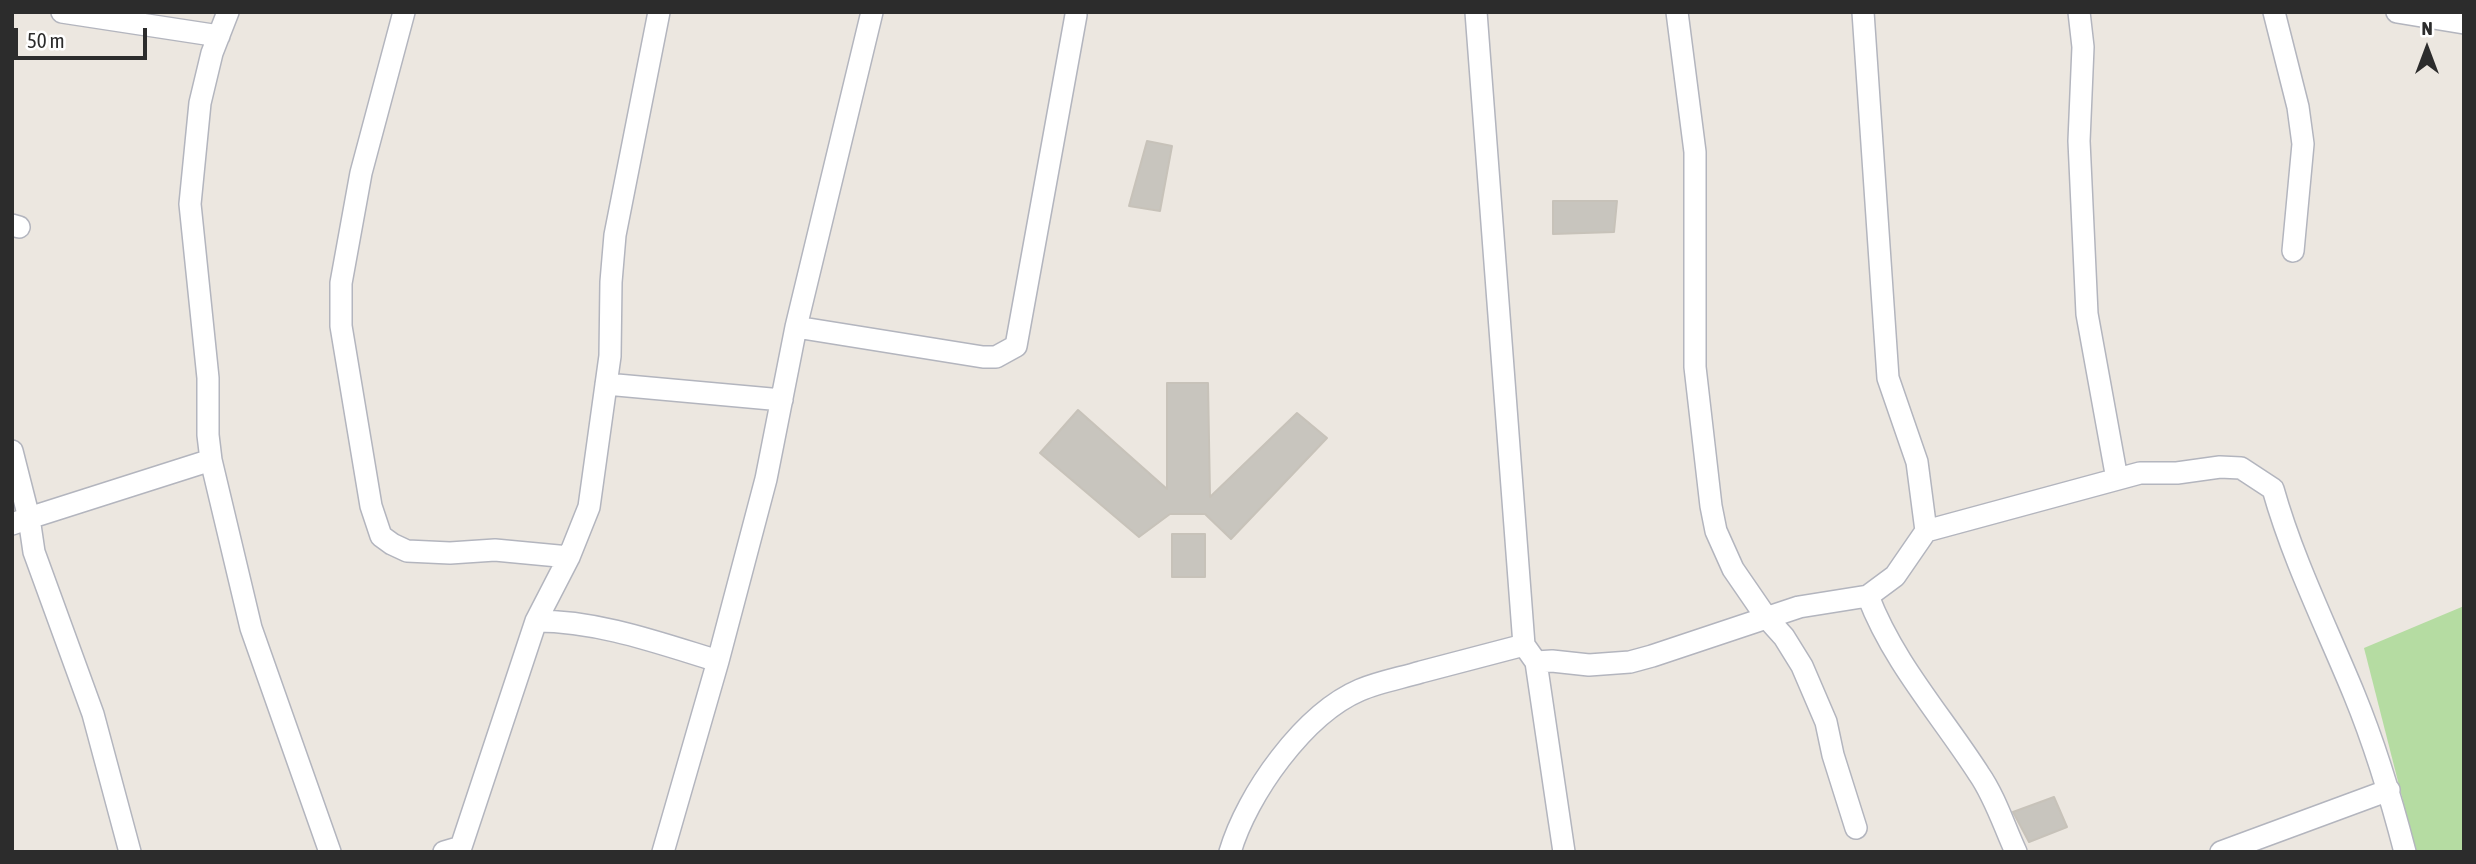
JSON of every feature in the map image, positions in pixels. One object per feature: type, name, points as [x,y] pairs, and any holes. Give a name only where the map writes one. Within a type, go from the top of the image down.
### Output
[{"type":"street","points":[[62,12],[219,36]]},
{"type":"street","points":[[228,12],[200,103],[190,204],[208,378],[211,460],[251,628],[330,852]]},
{"type":"street","points":[[404,12],[361,173],[341,283],[341,326],[371,506],[382,536],[391,544],[407,551],[495,550],[569,557]]},
{"type":"street","points":[[455,850],[536,621],[569,557],[589,507],[610,356],[615,235],[659,12]]},
{"type":"street","points":[[663,852],[718,661],[766,478],[796,327],[872,12]]},
{"type":"street","points":[[1476,12],[1530,653],[1564,852]]},
{"type":"street","points":[[1677,12],[1695,152],[1695,367],[1711,506],[1720,542],[1733,569],[1766,617],[1784,636],[1812,688],[1826,722],[1833,755],[1856,828]]},
{"type":"street","points":[[1863,12],[1888,378],[1917,462],[1926,531]]},
{"type":"street","points":[[2079,12],[2083,47],[2079,141],[2087,314],[2117,478]]},
{"type":"street","points":[[2274,12],[2298,107],[2303,144],[2293,251]]},
{"type":"street","points":[[2397,12],[2464,23]]},
{"type":"street","points":[[796,327],[983,357],[996,357],[1016,346],[1076,15]]},
{"type":"street","points":[[607,384],[782,400]]},
{"type":"street","points":[[12,451],[20,521],[34,552],[93,714],[130,852]]},
{"type":"street","points":[[20,521],[211,460]]},
{"type":"street","points":[[1230,852],[1236,830],[1253,797],[1287,750],[1329,706],[1361,690],[1530,653],[1552,660],[1589,665],[1630,662],[1799,607],[1868,596],[1895,576],[1926,531],[2117,478],[2140,473],[2177,473],[2220,467],[2241,468],[2273,489],[2286,534],[2355,697],[2389,790],[2405,852]]},
{"type":"street","points":[[1868,596],[1906,670],[1981,776],[2016,852]]},
{"type":"street","points":[[536,621],[561,621],[632,635],[718,661]]},
{"type":"street","points":[[2221,852],[2389,790]]},
{"type":"green space","points":[[2464,606],[2464,852],[2416,852],[2364,648]]},
{"type":"building","points":[[1147,141],[1172,146],[1160,211],[1129,206]]},
{"type":"building","points":[[1553,201],[1617,201],[1614,232],[1553,234]]},
{"type":"building","points":[[1167,383],[1208,383],[1210,497],[1297,413],[1327,438],[1231,539],[1205,514],[1170,514],[1139,537],[1040,453],[1078,410],[1167,489]]},
{"type":"building","points":[[1172,534],[1205,534],[1205,577],[1172,577]]},
{"type":"building","points":[[2054,797],[2067,827],[2029,842],[2013,812]]}]
